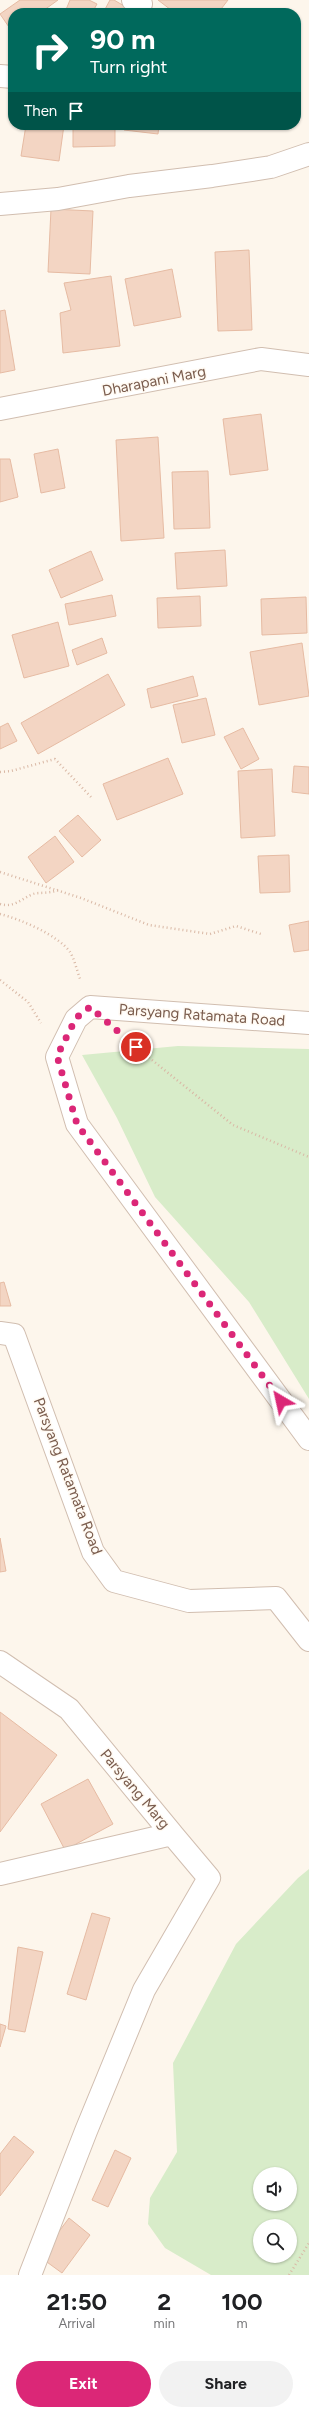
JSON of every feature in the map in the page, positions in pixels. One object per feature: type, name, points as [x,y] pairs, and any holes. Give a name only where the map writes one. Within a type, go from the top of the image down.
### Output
[{"type":"street","points":[[0,204],[58,199],[129,186],[271,167],[309,154]]},
{"type":"street","name":"Dharapani Marg","points":[[0,409],[261,359],[309,365]]},
{"type":"street","points":[[90,1007],[76,1018],[57,1056],[77,1124],[309,1439]]},
{"type":"street","name":"Parsyang Ratamata Road","points":[[90,1007],[309,1023]]},
{"type":"street","name":"Parsyang Ratamata Road","points":[[0,1333],[14,1335],[93,1552],[114,1581],[190,1601],[276,1598],[309,1640]]},
{"type":"street","name":"Parsyang Marg","points":[[0,1662],[68,1709],[172,1834],[0,1874]]},
{"type":"street","points":[[30,2275],[86,2131],[144,1990],[209,1878],[172,1834]]},
{"type":"path","points":[[0,772],[11,771],[55,758],[91,797]]},
{"type":"path","points":[[0,872],[58,890],[149,925],[210,934],[236,926],[261,934]]},
{"type":"path","points":[[0,904],[17,904],[34,894],[48,894],[58,890]]},
{"type":"path","points":[[0,914],[14,918],[61,942],[70,953],[90,1007]]},
{"type":"path","points":[[0,980],[28,1002],[38,1016],[57,1056]]},
{"type":"path","points":[[124,1037],[233,1125],[309,1157]]},
{"type":"path","points":[[289,2275],[309,2243]]},
{"type":"green space","points":[[178,1046],[309,1049],[309,1399],[249,1302],[155,1197],[117,1118],[82,1055]]},
{"type":"green space","points":[[309,1869],[309,2275],[211,2275],[165,2248],[148,2224],[150,2198],[177,2152],[173,2063],[236,1944],[298,1878]]},
{"type":"building","points":[[20,0],[58,0],[47,8],[9,8]]},
{"type":"building","points":[[70,0],[89,0],[97,4],[95,8],[67,8]]},
{"type":"building","points":[[110,0],[114,0],[128,8],[106,8]]},
{"type":"building","points":[[158,0],[228,0],[222,8],[168,8]]},
{"type":"building","points":[[8,8],[8,26],[0,14]]},
{"type":"building","points":[[25,130],[63,130],[59,161],[21,156]]},
{"type":"building","points":[[73,130],[115,130],[115,146],[73,147]]},
{"type":"building","points":[[124,130],[158,130],[158,134]]},
{"type":"building","points":[[51,209],[93,211],[90,274],[48,272]]},
{"type":"building","points":[[249,250],[252,330],[218,331],[215,252]]},
{"type":"building","points":[[172,269],[181,317],[134,326],[125,279]]},
{"type":"building","points":[[111,276],[120,346],[63,353],[60,313],[71,310],[64,283]]},
{"type":"building","points":[[5,310],[15,370],[0,373],[0,311]]},
{"type":"building","points":[[261,414],[268,470],[230,475],[223,419]]},
{"type":"building","points":[[158,437],[164,538],[121,541],[116,440]]},
{"type":"building","points":[[58,449],[65,488],[41,493],[34,454]]},
{"type":"building","points":[[0,459],[10,459],[18,497],[0,502]]},
{"type":"building","points":[[208,471],[210,528],[174,529],[172,472]]},
{"type":"building","points":[[225,550],[227,586],[177,589],[175,553]]},
{"type":"building","points":[[91,551],[103,580],[61,598],[49,570]]},
{"type":"building","points":[[112,595],[116,616],[69,625],[65,604]]},
{"type":"building","points":[[200,596],[201,626],[158,628],[157,598]]},
{"type":"building","points":[[306,597],[307,633],[262,635],[261,599]]},
{"type":"building","points":[[58,622],[69,666],[24,678],[12,635]]},
{"type":"building","points":[[102,638],[107,653],[77,665],[72,650]]},
{"type":"building","points":[[302,643],[309,696],[259,705],[250,652]]},
{"type":"building","points":[[108,674],[125,705],[38,754],[21,723]]},
{"type":"building","points":[[193,676],[198,696],[151,708],[147,689]]},
{"type":"building","points":[[206,698],[215,735],[182,743],[173,705]]},
{"type":"building","points":[[8,723],[17,741],[0,749],[0,727]]},
{"type":"building","points":[[243,728],[259,759],[241,769],[224,737]]},
{"type":"building","points":[[168,758],[183,794],[117,820],[103,784]]},
{"type":"building","points":[[294,766],[309,767],[309,794],[292,792]]},
{"type":"building","points":[[272,769],[275,836],[241,838],[238,771]]},
{"type":"building","points":[[78,815],[101,840],[82,857],[59,831]]},
{"type":"building","points":[[55,836],[74,862],[46,883],[28,857]]},
{"type":"building","points":[[289,855],[290,892],[260,893],[258,856]]},
{"type":"building","points":[[309,921],[309,950],[294,952],[289,925]]},
{"type":"building","points":[[4,1282],[11,1306],[0,1306],[0,1283]]},
{"type":"building","points":[[0,1538],[6,1571],[0,1572]]},
{"type":"building","points":[[0,1712],[57,1755],[0,1832]]},
{"type":"building","points":[[88,1779],[113,1824],[65,1850],[41,1804]]},
{"type":"building","points":[[92,1913],[110,1918],[86,2000],[67,1994]]},
{"type":"building","points":[[18,1947],[43,1952],[25,2032],[8,2029]]},
{"type":"building","points":[[0,2024],[6,2026],[0,2047]]},
{"type":"building","points":[[14,2136],[34,2152],[0,2196],[0,2154]]},
{"type":"building","points":[[115,2150],[131,2158],[108,2207],[92,2200]]},
{"type":"building","points":[[69,2218],[90,2235],[62,2273],[40,2257]]},
{"type":"route","points":[[136,1047],[90,1007],[76,1018],[57,1056],[77,1124],[281,1401]]}]
